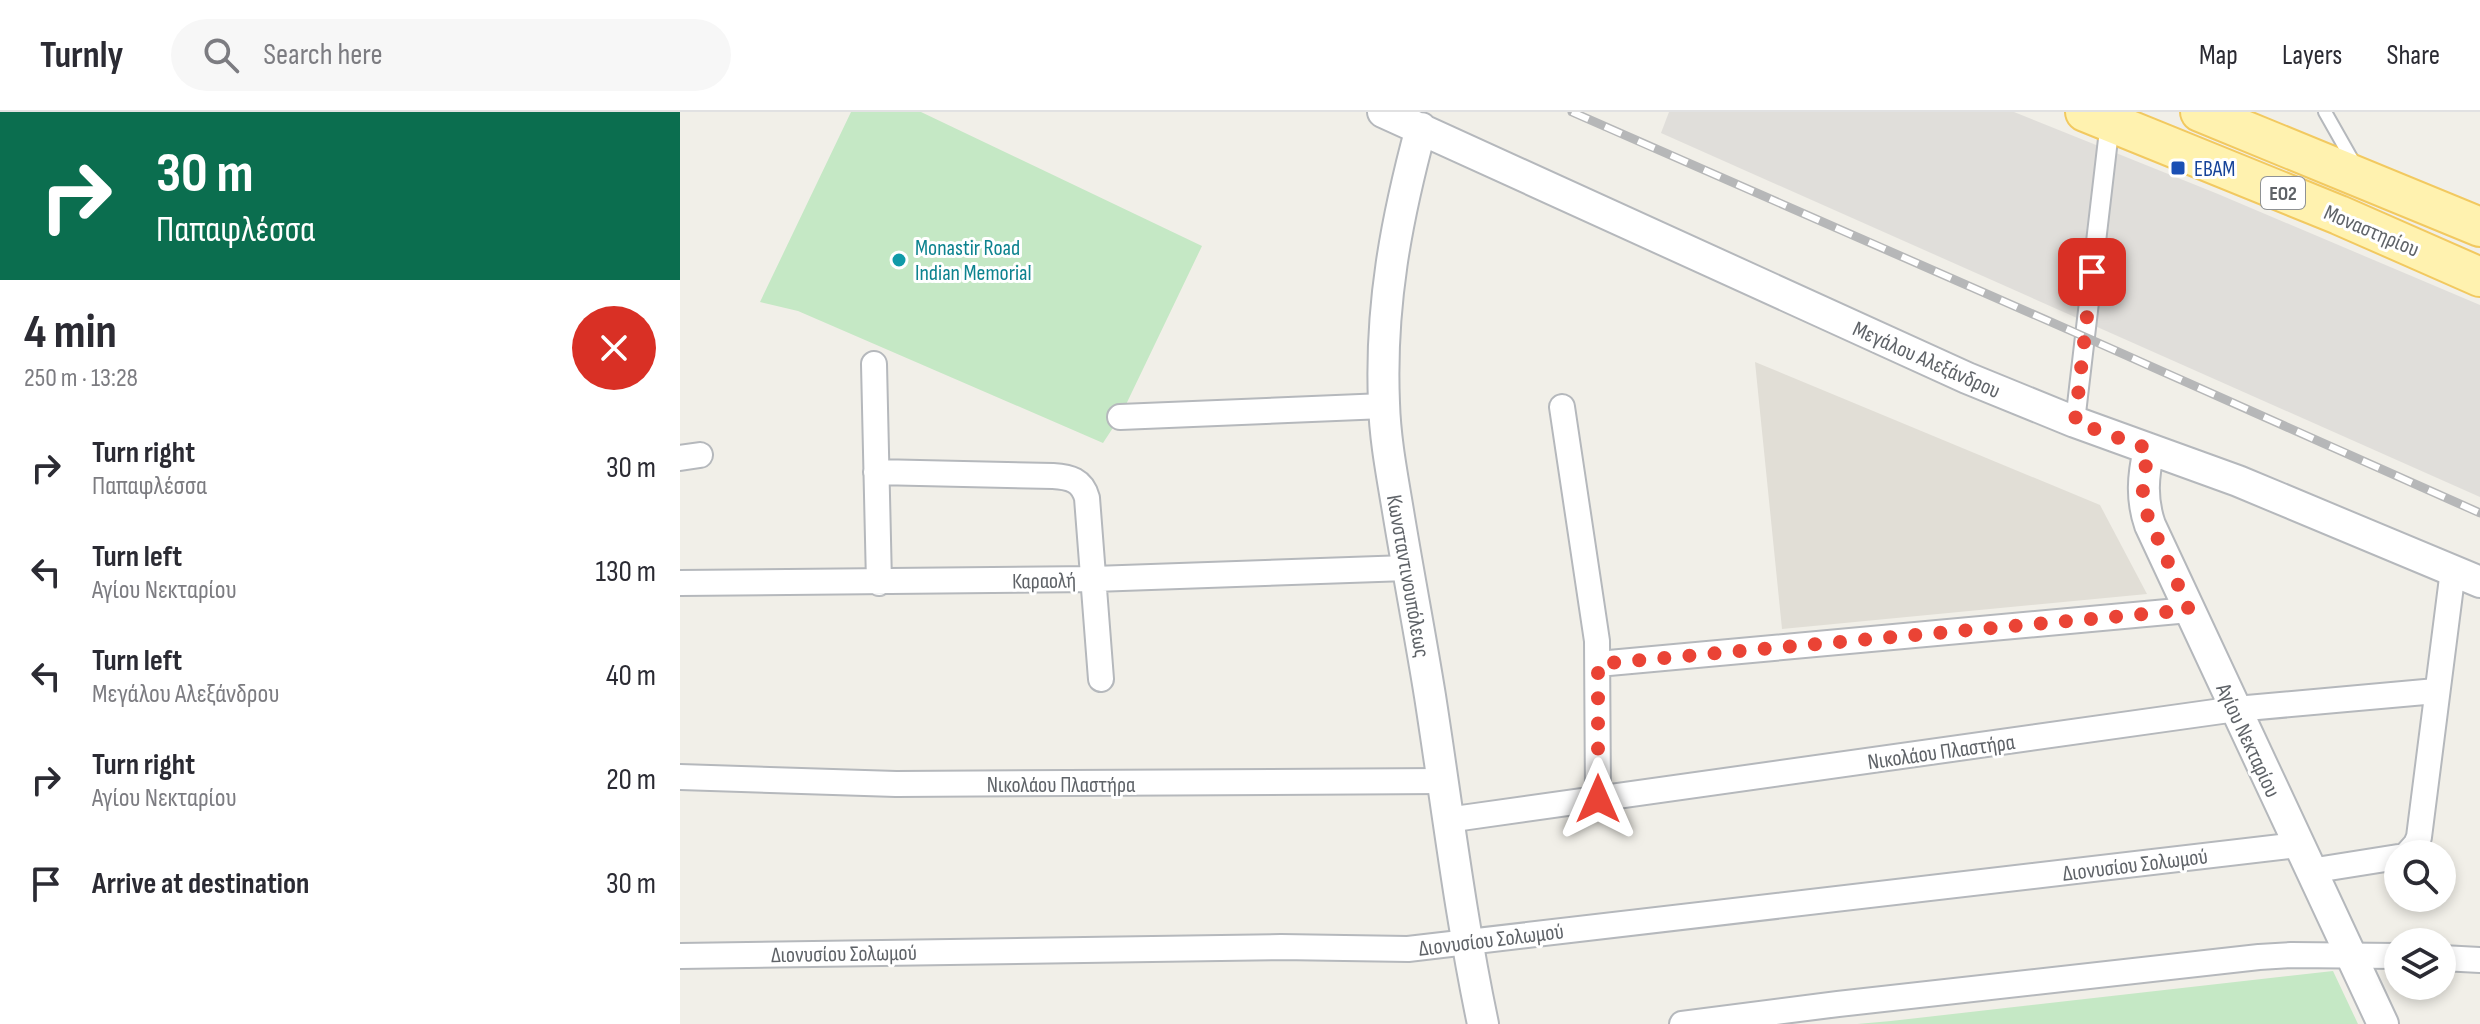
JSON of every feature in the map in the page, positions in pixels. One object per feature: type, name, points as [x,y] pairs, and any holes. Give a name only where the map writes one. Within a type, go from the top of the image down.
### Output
[{"type":"main road","name":"Μοναστηρίου","points":[[2200,112],[2480,227]]},
{"type":"main road","name":"Μοναστηρίου","points":[[2097,117],[2339,215],[2480,277]]},
{"type":"street","name":"Μεγάλου Αλεξάνδρου","points":[[1383,112],[1866,333],[2075,422],[2238,481],[2466,576]]},
{"type":"street","points":[[2075,422],[2097,117]]},
{"type":"street","name":"Κωνσταντινουπόλεως","points":[[1421,128],[1402,198],[1389,271],[1384,315],[1384,406],[1389,457],[1466,943],[1483,1024]]},
{"type":"street","points":[[874,364],[879,583]]},
{"type":"street","points":[[1120,417],[1384,406]]},
{"type":"street","points":[[1562,407],[1592,601],[1598,664],[1598,799]]},
{"type":"street","name":"Αγίου Νεκταρίου","points":[[2149,449],[2142,485],[2146,512],[2383,1024]]},
{"type":"street","points":[[876,472],[1053,476],[1073,479],[1085,490],[1101,679]]},
{"type":"street","name":"Καραολή","points":[[680,583],[1094,579],[1407,568]]},
{"type":"street","points":[[2418,840],[2436,691],[2466,576]]},
{"type":"street","points":[[1598,664],[2189,610]]},
{"type":"street","name":"Νικολάου Πλαστήρα","points":[[1447,820],[2236,709],[2436,691]]},
{"type":"street","name":"Νικολάου Πλαστήρα","points":[[680,777],[896,784],[1442,781]]},
{"type":"street","name":"Διονυσίου Σολωμού","points":[[680,956],[1281,947],[1408,949],[2304,858],[2384,857]]},
{"type":"street","points":[[1682,1024],[2244,958],[2384,956]]},
{"type":"street","points":[[2456,959],[2480,960]]},
{"type":"lane","points":[[2325,112],[2362,179]]},
{"type":"shaded area","points":[[1669,112],[2014,112],[2480,305],[2480,497],[1661,133]]},
{"type":"shaded area","points":[[1755,362],[2100,505],[2147,594],[1782,629]]},
{"type":"green space","points":[[851,112],[921,112],[1202,246],[1120,417],[1103,443],[798,311],[760,302]]},
{"type":"green space","points":[[2333,971],[2358,1024],[1857,1024],[1891,1021]]},
{"type":"railway","points":[[1572,112],[2480,513]]},
{"type":"place","name":"ΕΒΑΜ","points":[[2178,168]]},
{"type":"place","name":"Monastir Road Indian Memorial","points":[[899,260]]},
{"type":"route","points":[[1598,799],[1598,664],[2189,610],[2150,525],[2143,501],[2142,485],[2149,449],[2075,422],[2092,272]]}]
